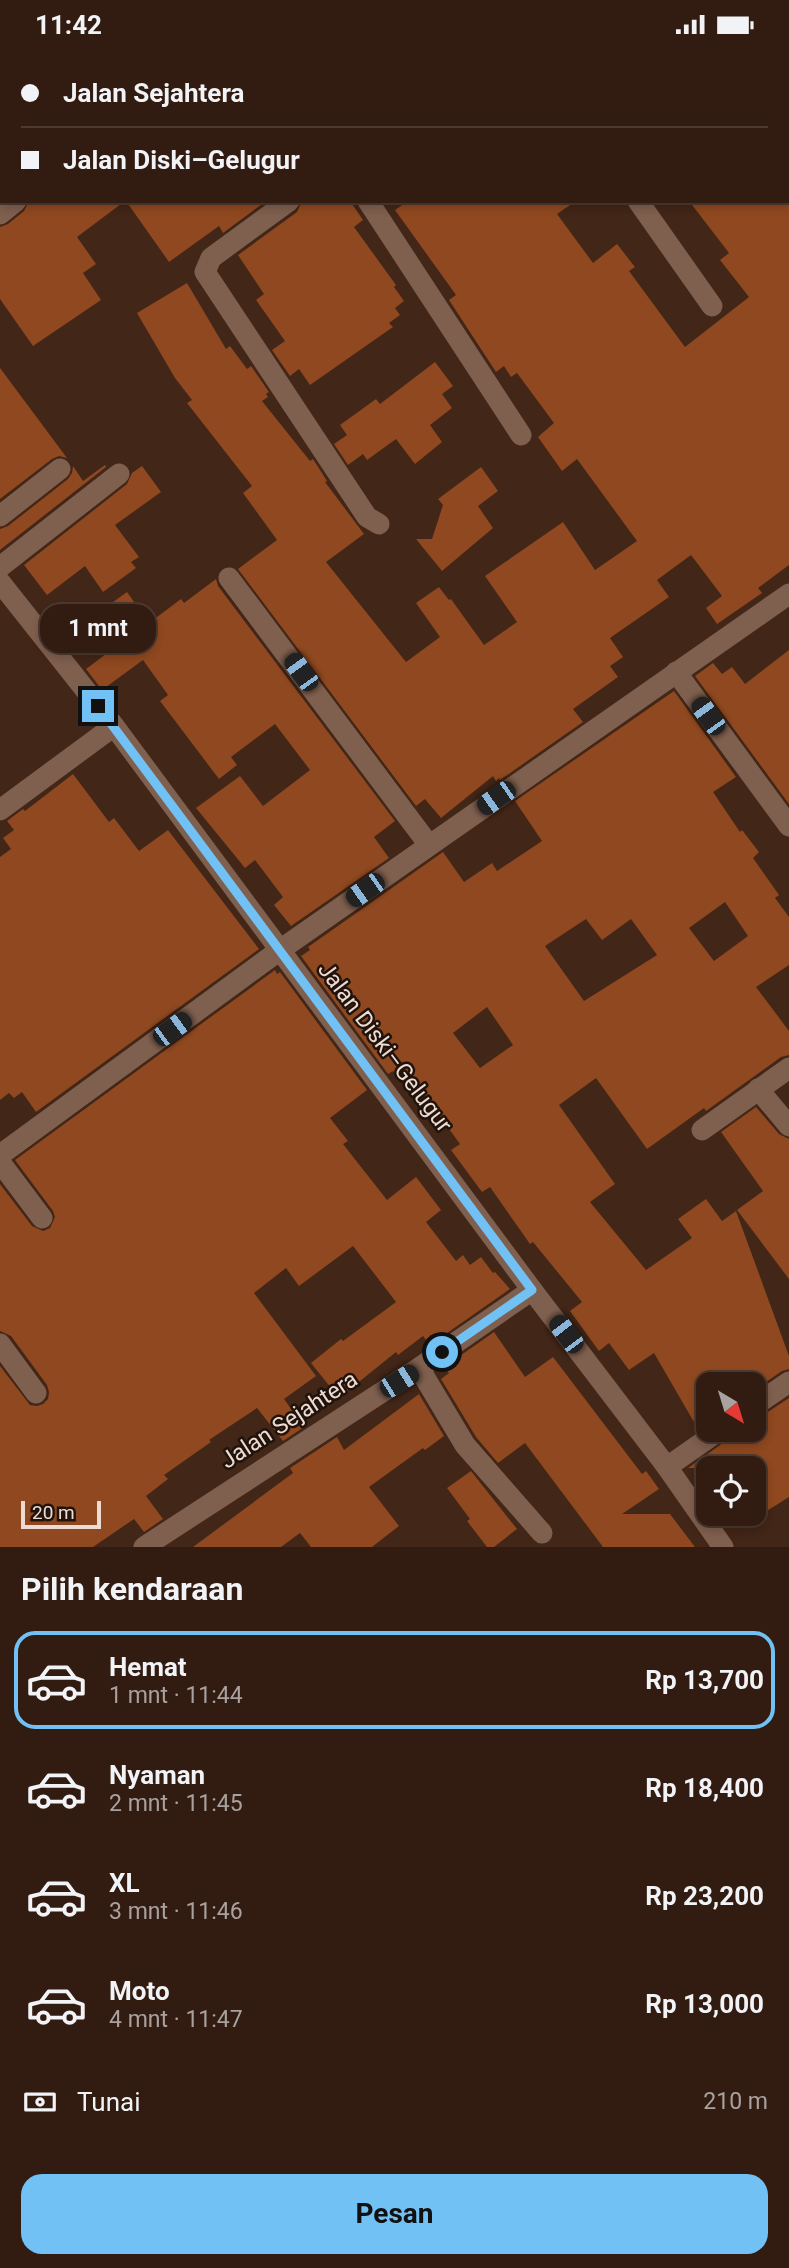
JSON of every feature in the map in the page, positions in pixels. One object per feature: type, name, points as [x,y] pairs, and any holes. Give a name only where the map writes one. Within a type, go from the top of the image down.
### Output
[{"type":"street","points":[[286,203],[211,258],[205,272],[367,517],[379,524]]},
{"type":"street","points":[[369,203],[521,435]]},
{"type":"street","points":[[639,203],[712,306]]},
{"type":"street","points":[[0,516],[60,469]]},
{"type":"street","points":[[0,567],[118,474]]},
{"type":"street","points":[[229,578],[429,845]]},
{"type":"street","name":"Jalan Diski–Gelugur","points":[[0,582],[114,726],[532,1290],[667,1467],[723,1547]]},
{"type":"street","points":[[0,1155],[279,950],[789,594]]},
{"type":"street","points":[[676,672],[789,826]]},
{"type":"street","points":[[0,810],[114,726]]},
{"type":"street","points":[[702,1130],[789,1068]]},
{"type":"street","points":[[758,1089],[789,1126]]},
{"type":"street","points":[[0,1162],[42,1218]]},
{"type":"street","name":"Jalan Sejahtera","points":[[144,1547],[419,1368],[532,1290]]},
{"type":"street","points":[[0,1343],[36,1393]]},
{"type":"street","points":[[419,1368],[465,1444],[542,1533]]},
{"type":"street","points":[[766,1398],[789,1382]]},
{"type":"street","points":[[667,1467],[703,1442]]},
{"type":"building","points":[[28,203],[122,203],[77,237],[96,264],[83,273],[101,300],[33,346],[0,299],[0,227],[24,211]]},
{"type":"building","points":[[127,203],[263,203],[223,233],[219,226],[169,262]]},
{"type":"building","points":[[301,203],[351,203],[363,220],[354,227],[396,285],[394,287],[404,301],[395,308],[400,315],[389,323],[393,327],[310,385],[299,369],[290,376],[272,350],[285,341],[256,300],[264,294],[238,255],[297,212]]},
{"type":"building","points":[[405,203],[573,203],[557,214],[593,263],[617,244],[635,267],[629,271],[685,347],[749,297],[720,260],[729,253],[691,203],[789,203],[789,565],[758,588],[762,593],[717,624],[706,608],[722,596],[691,555],[657,580],[669,597],[610,638],[623,657],[610,666],[618,677],[573,709],[583,722],[500,780],[499,778],[496,781],[493,776],[441,818],[425,799],[416,806],[238,569],[277,540],[243,493],[252,486],[187,403],[192,400],[175,378],[137,313],[187,283],[226,349],[230,346],[247,369],[251,366],[269,392],[266,394],[268,397],[262,401],[310,461],[313,459],[327,481],[325,482],[364,534],[326,562],[406,662],[440,637],[416,603],[439,587],[449,600],[451,599],[484,645],[517,622],[485,576],[563,522],[595,570],[637,541],[577,459],[562,471],[538,437],[554,423],[517,373],[511,377],[504,366],[496,372],[449,300],[456,295],[395,210]]},
{"type":"building","points":[[435,362],[453,386],[442,394],[452,408],[430,425],[442,442],[415,464],[396,439],[367,460],[363,454],[348,465],[334,444],[347,435],[340,425],[376,399],[380,404]]},
{"type":"building","points":[[0,368],[67,458],[59,456],[52,459],[0,499]]},
{"type":"building","points":[[105,465],[106,467],[0,550],[0,529],[8,526],[68,479],[73,466],[83,481]]},
{"type":"building","points":[[142,466],[161,492],[115,525],[139,557],[131,562],[136,568],[103,592],[85,566],[47,595],[24,565],[127,484],[132,473]]},
{"type":"building","points":[[481,467],[498,491],[478,506],[493,528],[442,571],[416,539],[432,539],[443,505],[438,499]]},
{"type":"building","points":[[216,579],[218,586],[395,821],[374,837],[389,858],[291,926],[274,905],[283,897],[255,860],[245,868],[196,808],[240,776],[263,806],[310,770],[275,724],[231,757],[237,765],[219,779],[160,701],[168,695],[143,660],[102,690],[86,669],[114,648],[91,618],[127,592],[149,623],[181,599],[184,603]]},
{"type":"building","points":[[789,650],[789,804],[695,676],[713,663],[722,674],[732,667],[745,684]]},
{"type":"building","points":[[674,691],[736,777],[713,792],[740,832],[742,830],[759,852],[753,858],[779,895],[775,898],[789,917],[789,965],[756,987],[789,1031],[789,1055],[781,1057],[647,1149],[596,1078],[559,1105],[615,1184],[590,1202],[646,1270],[692,1238],[678,1219],[706,1199],[722,1221],[736,1211],[789,1356],[789,1369],[766,1382],[766,1372],[696,1372],[696,1426],[654,1353],[629,1370],[609,1343],[599,1351],[570,1311],[582,1302],[533,1242],[530,1244],[490,1187],[482,1192],[451,1150],[460,1144],[409,1074],[400,1080],[393,1071],[388,1074],[301,956],[310,950],[308,947],[443,852],[464,882],[492,863],[497,871],[542,841],[515,801]],"holes":[[[725,902],[748,936],[714,961],[689,928]],[[586,919],[602,940],[631,919],[657,955],[584,1001],[545,946]],[[487,1007],[513,1045],[480,1068],[453,1033]]]},
{"type":"building","points":[[73,774],[109,822],[114,818],[139,851],[168,830],[259,949],[36,1112],[22,1092],[14,1098],[9,1093],[0,1100],[0,857],[11,849],[3,838],[14,830],[7,821],[23,809],[25,811]]},
{"type":"building","points":[[275,970],[277,974],[280,972],[367,1090],[330,1118],[348,1141],[343,1144],[387,1200],[416,1177],[441,1210],[426,1222],[456,1261],[463,1255],[470,1265],[481,1257],[510,1289],[430,1345],[423,1336],[398,1355],[396,1352],[339,1398],[311,1363],[396,1302],[353,1246],[299,1286],[286,1268],[254,1293],[316,1376],[284,1399],[304,1427],[283,1441],[257,1408],[164,1475],[168,1479],[146,1496],[163,1519],[144,1532],[134,1519],[93,1547],[0,1547],[0,1366],[30,1405],[43,1404],[48,1399],[49,1392],[47,1385],[11,1336],[0,1331],[0,1184],[32,1226],[43,1231],[50,1228],[55,1217],[53,1211],[15,1160]]},
{"type":"building","points":[[756,1107],[779,1134],[789,1139],[789,1279],[737,1210],[763,1191],[721,1132]]},
{"type":"building","points":[[494,1332],[525,1377],[553,1357],[642,1474],[646,1471],[659,1489],[622,1514],[670,1514],[695,1547],[603,1547],[525,1443],[498,1463],[476,1437],[441,1379],[449,1373],[444,1367]]},
{"type":"building","points":[[419,1394],[444,1436],[369,1487],[399,1526],[372,1547],[311,1547],[300,1533],[281,1547],[193,1547],[293,1473],[290,1468],[337,1437],[344,1450]]},
{"type":"building","points":[[789,1398],[789,1497],[766,1511],[766,1456],[705,1456],[724,1442],[766,1442],[766,1413]]},
{"type":"building","points":[[471,1471],[517,1529],[494,1547],[487,1547],[447,1488]]},
{"type":"route","points":[[98,706],[532,1290],[442,1352]]}]
